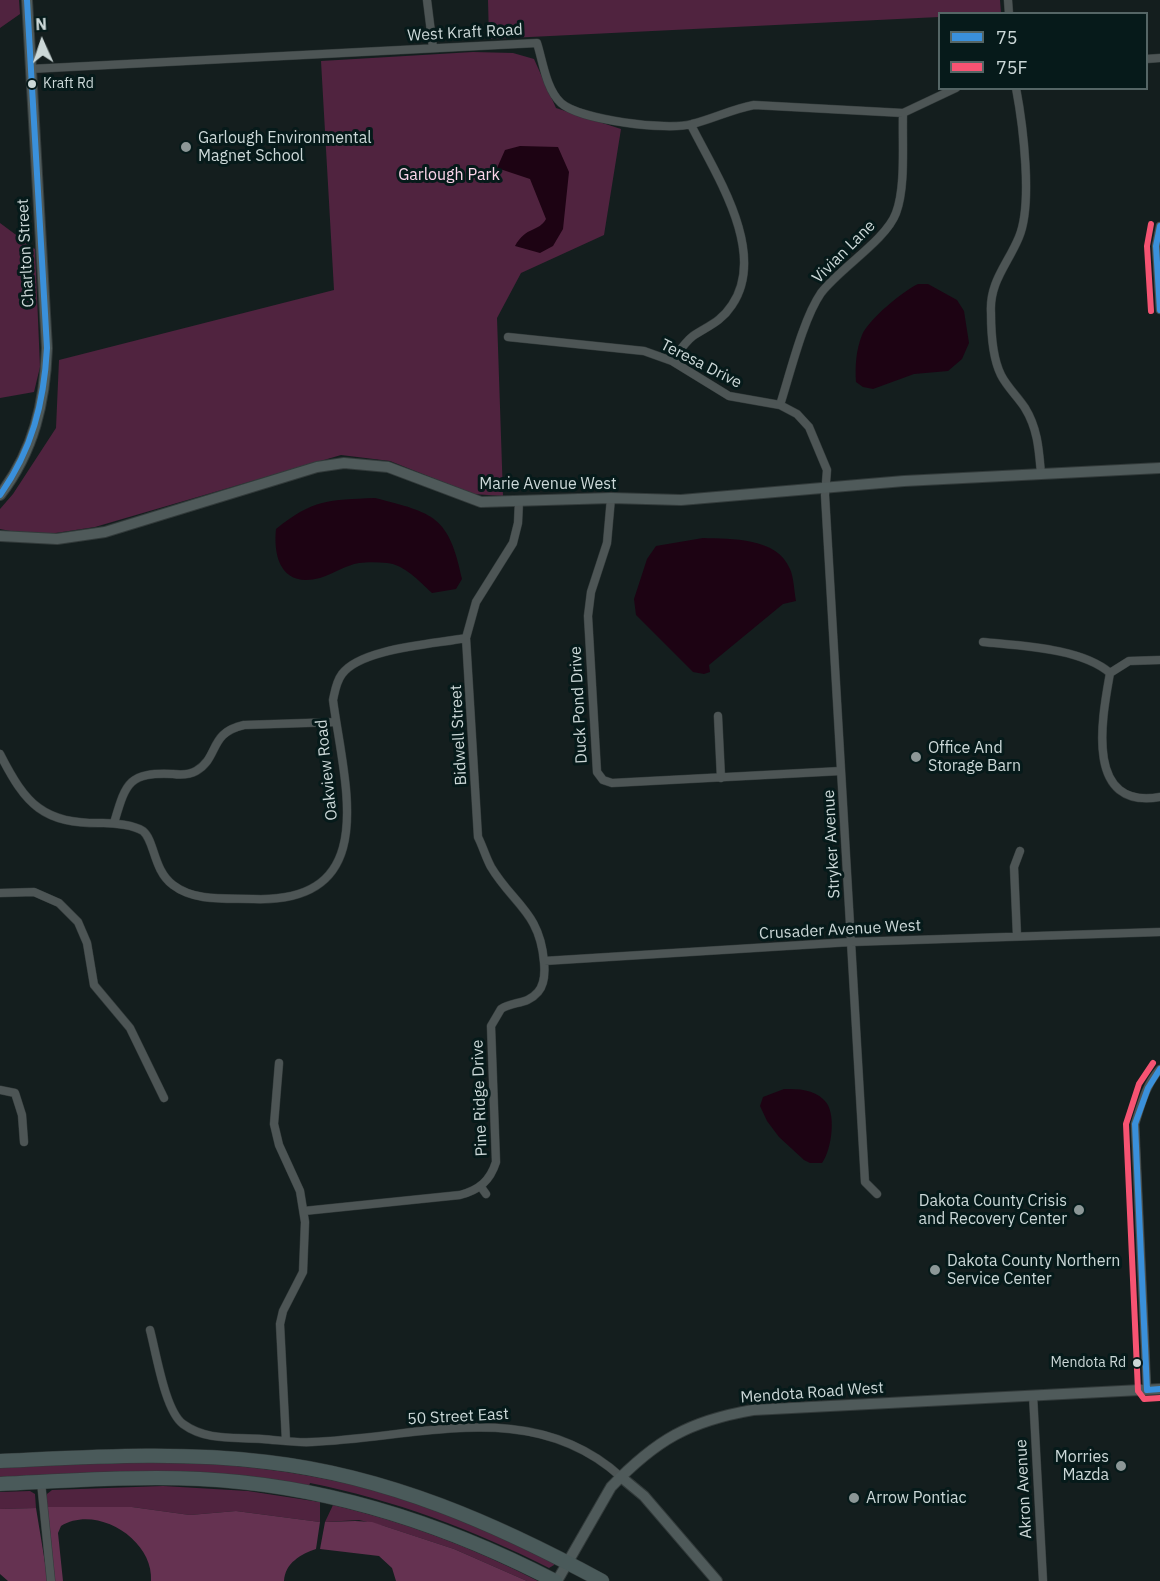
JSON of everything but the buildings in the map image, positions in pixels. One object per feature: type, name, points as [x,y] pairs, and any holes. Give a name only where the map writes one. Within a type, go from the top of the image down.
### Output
[{"type":"highway","points":[[3,1462],[182,1456],[251,1460],[303,1467],[371,1482],[438,1503],[495,1526],[602,1581]]},
{"type":"highway","points":[[0,1484],[197,1479],[309,1491],[417,1520],[481,1545],[556,1581]]},
{"type":"street","name":"Charlton Street","points":[[0,495],[21,463],[37,425],[45,389],[47,348],[27,0]]},
{"type":"street","points":[[427,0],[433,48]]},
{"type":"street","name":"West Kraft Road","points":[[30,69],[537,43],[551,89],[560,102],[572,111],[588,117],[650,124],[691,125],[730,110],[754,105],[903,113],[952,90]]},
{"type":"street","points":[[1016,90],[1021,116],[1026,210],[1019,237],[993,289],[990,309],[992,342],[1001,375],[1034,425],[1039,444],[1041,474]]},
{"type":"street","name":"Vivian Lane","points":[[780,405],[819,296],[834,276],[885,230],[896,215],[899,200],[903,113]]},
{"type":"street","points":[[672,361],[691,338],[718,323],[733,304],[745,269],[743,248],[732,206],[691,125]]},
{"type":"street","points":[[1160,226],[1156,246],[1160,310]]},
{"type":"street","name":"Teresa Drive","points":[[508,338],[644,351],[672,361],[729,396],[780,405],[797,414],[809,427],[827,470],[825,488]]},
{"type":"street","name":"Marie Avenue West","points":[[0,536],[57,539],[105,532],[317,467],[344,463],[388,467],[476,501],[611,498],[691,500],[908,481],[1160,468]]},
{"type":"street","name":"Stryker Avenue","points":[[825,488],[865,1182],[877,1194]]},
{"type":"street","name":"Duck Pond Drive","points":[[611,498],[607,543],[591,592],[588,616],[597,772],[603,780],[612,783],[841,771]]},
{"type":"street","name":"Bidwell Street","points":[[519,501],[518,523],[513,543],[476,602],[466,638],[478,837],[492,867],[533,919],[541,938],[544,961]]},
{"type":"street","name":"Oakview Road","points":[[0,754],[23,796],[40,811],[60,820],[79,824],[114,823],[142,831],[149,840],[161,873],[173,885],[187,893],[276,900],[305,893],[320,885],[332,871],[341,856],[346,837],[348,807],[333,700],[343,672],[370,656],[466,638]]},
{"type":"street","points":[[983,642],[1072,655],[1097,661],[1110,673]]},
{"type":"street","points":[[1110,673],[1129,661],[1160,660]]},
{"type":"street","points":[[1110,673],[1101,746],[1108,778],[1127,796],[1147,800],[1160,797]]},
{"type":"street","points":[[718,716],[721,778]]},
{"type":"street","points":[[114,823],[123,793],[133,781],[149,773],[184,775],[195,771],[206,762],[218,738],[232,728],[244,725],[336,722]]},
{"type":"street","points":[[1017,936],[1014,867],[1020,851]]},
{"type":"street","points":[[0,893],[34,892],[59,903],[78,922],[87,944],[94,985],[129,1028],[164,1098]]},
{"type":"street","name":"Crusader Avenue West","points":[[544,961],[851,942],[1160,932]]},
{"type":"street","name":"Pine Ridge Drive","points":[[481,1187],[494,1171],[497,1151],[492,1022],[501,1009],[527,1001],[537,993],[544,982],[544,961]]},
{"type":"street","points":[[279,1063],[274,1124],[279,1145],[297,1180],[304,1211],[303,1272],[283,1311],[280,1324],[286,1441]]},
{"type":"street","points":[[1147,1390],[1135,1124],[1143,1097],[1160,1070]]},
{"type":"street","points":[[0,1090],[15,1093],[22,1115],[24,1142]]},
{"type":"street","points":[[304,1211],[460,1195],[481,1187],[486,1194]]},
{"type":"street","name":"50 Street East","points":[[150,1330],[164,1389],[181,1423],[209,1437],[310,1442],[498,1426],[558,1437],[600,1457],[644,1496],[717,1581]]},
{"type":"street","name":"Mendota Road West","points":[[556,1581],[611,1487],[662,1441],[685,1428],[734,1413],[753,1410],[1160,1389]]},
{"type":"street","name":"Akron Avenue","points":[[1033,1395],[1042,1581]]},
{"type":"street","points":[[40,1482],[51,1581]]},
{"type":"green space","points":[[0,0],[19,0],[20,14],[0,28]]},
{"type":"green space","points":[[488,0],[1000,0],[1001,12],[938,12],[938,17],[489,39]]},
{"type":"green space","name":"Garlough Park","points":[[473,52],[513,53],[534,59],[556,108],[621,129],[604,235],[521,273],[497,318],[503,496],[473,494],[390,461],[341,455],[95,527],[36,536],[0,529],[0,509],[13,494],[56,428],[59,360],[334,290],[321,61]]},
{"type":"green space","points":[[0,223],[35,249],[40,367],[34,392],[0,398]]},
{"type":"green space","points":[[130,1461],[266,1469],[354,1485],[441,1510],[484,1527],[554,1562],[554,1565],[549,1568],[462,1528],[432,1517],[372,1498],[310,1483],[309,1486],[0,1478],[0,1468]]},
{"type":"green space","points":[[163,1486],[248,1491],[320,1502],[320,1522],[236,1511],[190,1515],[132,1507],[47,1507],[47,1494],[52,1490]]},
{"type":"green space","points":[[30,1491],[35,1494],[36,1508],[0,1509],[0,1492]]},
{"type":"green space","points":[[333,1505],[386,1519],[438,1537],[488,1557],[538,1581],[527,1581],[454,1549],[384,1526],[359,1520],[325,1522]]},
{"type":"shaded area","points":[[520,146],[558,147],[569,172],[563,229],[553,246],[540,253],[515,246],[524,235],[540,226],[546,219],[530,179],[497,168],[505,150]]},
{"type":"shaded area","points":[[918,284],[928,284],[957,300],[964,311],[969,343],[962,359],[948,371],[914,374],[873,389],[863,387],[856,382],[857,352],[862,335],[887,306]]},
{"type":"shaded area","points":[[375,498],[412,508],[436,520],[451,542],[457,558],[462,579],[456,589],[432,593],[406,570],[387,563],[359,563],[320,578],[307,580],[289,575],[283,568],[276,550],[276,529],[289,519],[322,503],[345,499]]},
{"type":"shaded area","points":[[703,538],[752,542],[775,551],[790,569],[796,601],[783,604],[709,665],[710,672],[704,674],[693,672],[636,615],[634,599],[647,559],[656,546]]},
{"type":"shaded area","points":[[784,1089],[810,1092],[820,1096],[828,1105],[832,1131],[822,1163],[810,1163],[804,1160],[779,1137],[767,1121],[760,1106],[763,1097]]},
{"type":"shaded area","points":[[47,1507],[132,1507],[190,1515],[236,1511],[320,1522],[316,1549],[291,1564],[284,1581],[151,1581],[149,1566],[143,1552],[121,1530],[106,1523],[75,1520],[61,1526],[58,1533],[63,1581],[54,1581],[45,1516]]},
{"type":"shaded area","points":[[36,1508],[48,1581],[8,1581],[0,1574],[0,1509]]},
{"type":"shaded area","points":[[325,1522],[372,1522],[454,1549],[527,1581],[396,1581],[392,1568],[379,1556],[320,1549]]},
{"type":"transit line","name":"75","points":[[0,495],[20,461],[34,425],[43,388],[47,348],[27,0]]},
{"type":"transit line","name":"75F","points":[[1151,224],[1147,246],[1151,311]]},
{"type":"transit line","name":"75","points":[[1160,226],[1156,246],[1160,310]]},
{"type":"transit line","name":"75F","points":[[1153,1063],[1139,1084],[1126,1124],[1138,1391],[1144,1399],[1160,1398]]},
{"type":"transit line","name":"75","points":[[1160,1069],[1148,1088],[1135,1124],[1147,1390],[1160,1389]]},
{"type":"place","name":"Kraft Rd","points":[[32,84]]},
{"type":"place","name":"Garlough Environmental Magnet School","points":[[186,147]]},
{"type":"place","name":"Office And Storage Barn","points":[[916,757]]},
{"type":"place","name":"Dakota County Crisis and Recovery Center","points":[[1079,1210]]},
{"type":"place","name":"Dakota County Northern Service Center","points":[[935,1270]]},
{"type":"place","name":"Mendota Rd","points":[[1137,1363]]},
{"type":"place","name":"Morries Mazda","points":[[1121,1466]]},
{"type":"place","name":"Arrow Pontiac","points":[[854,1498]]}]
